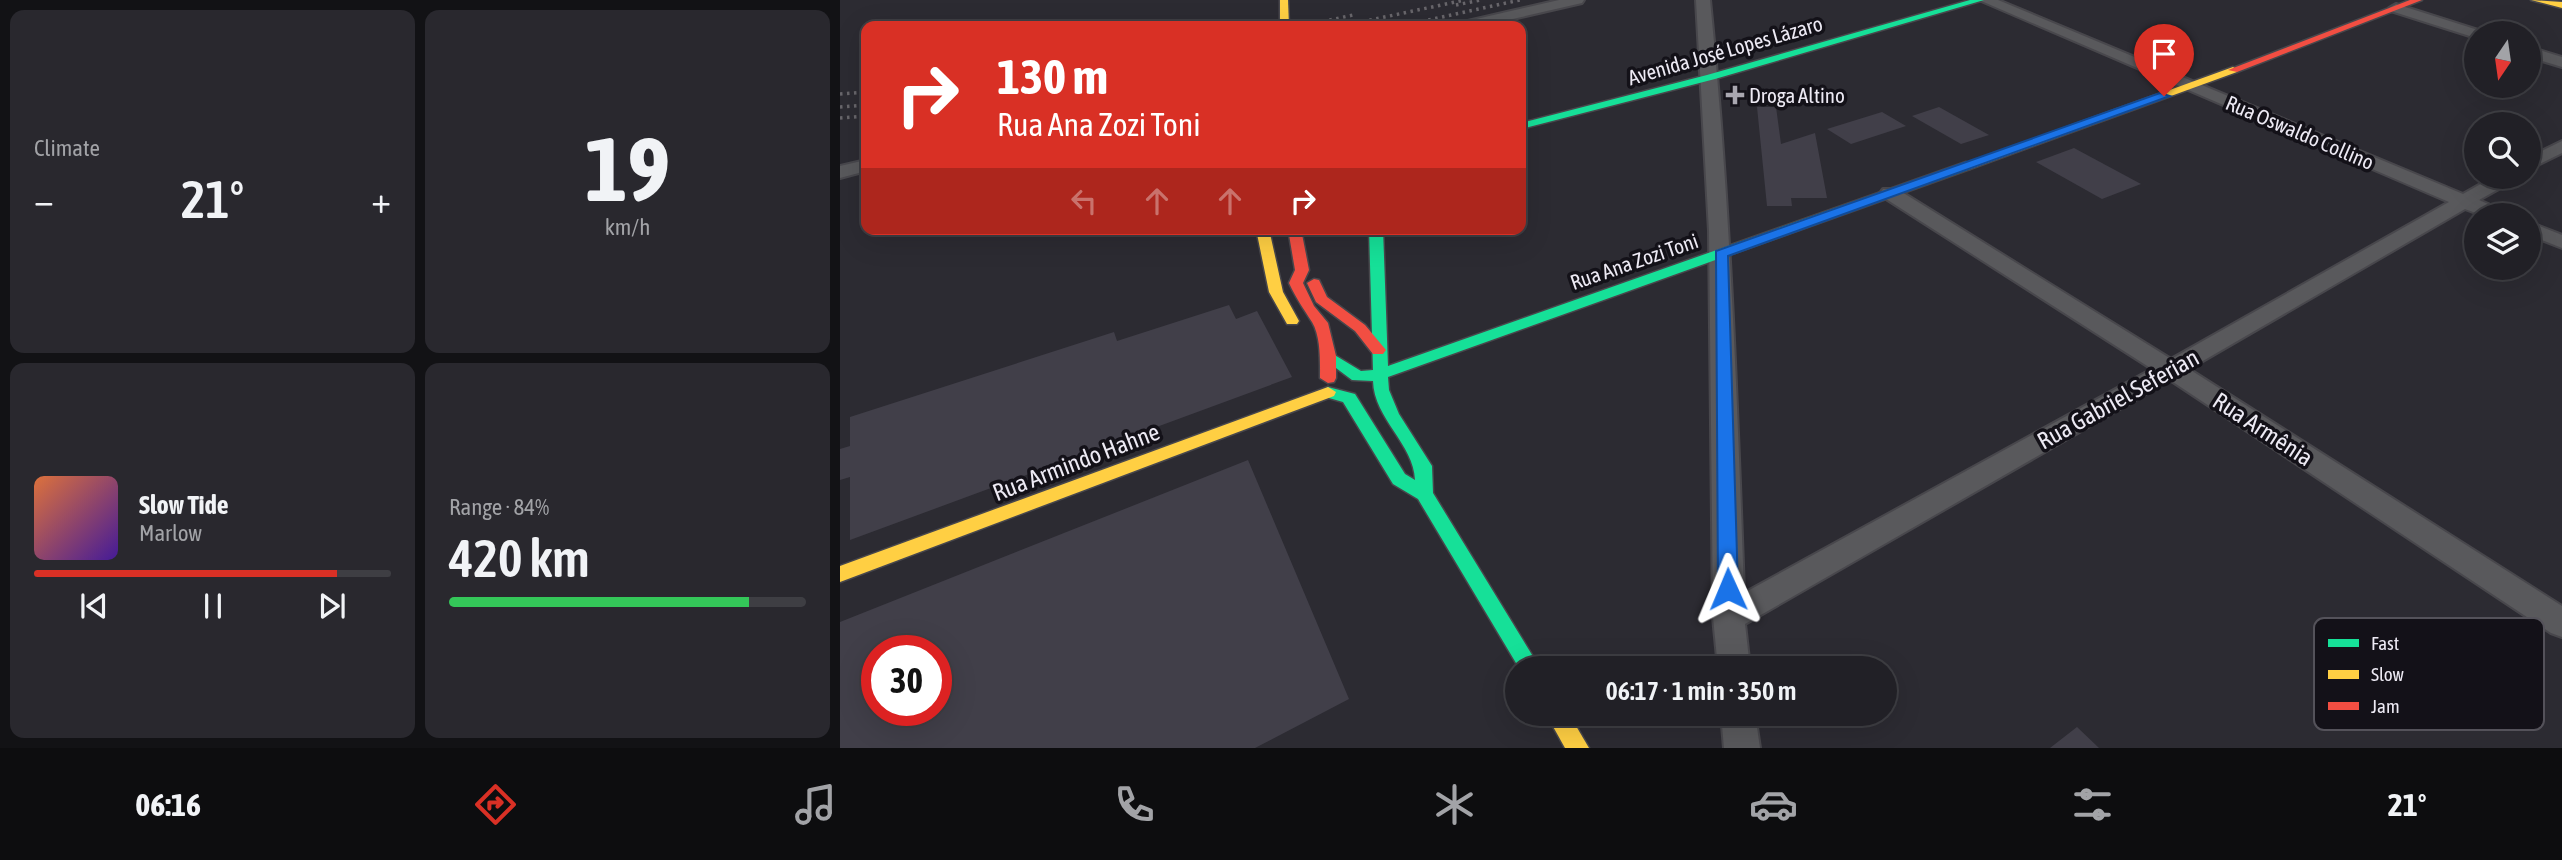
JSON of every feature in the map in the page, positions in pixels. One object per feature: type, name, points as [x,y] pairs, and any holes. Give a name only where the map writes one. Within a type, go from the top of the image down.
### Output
[{"type":"street","points":[[1284,0],[1285,21]]},
{"type":"street","points":[[1486,21],[1577,0]]},
{"type":"street","points":[[1703,0],[1711,77],[1721,254],[1729,617],[1733,656]]},
{"type":"street","name":"Avenida José Lopes Lázaro","points":[[1526,125],[1711,77],[1980,0]]},
{"type":"street","name":"Rua Oswaldo Collino","points":[[1986,0],[2467,203]]},
{"type":"street","name":"Rua Ana Zozi Toni","points":[[1378,375],[2192,86],[2418,0]]},
{"type":"street","points":[[2535,0],[2562,5]]},
{"type":"street","points":[[2396,8],[2464,30]]},
{"type":"street","points":[[2541,56],[2562,62]]},
{"type":"street","points":[[2541,157],[2562,146]]},
{"type":"street","points":[[840,172],[861,167]]},
{"type":"street","name":"Rua Gabriel Seferian","points":[[1729,617],[2171,369],[2484,189]]},
{"type":"street","name":"Rua Armênia","points":[[1890,193],[2144,355],[2171,369],[2562,623]]},
{"type":"street","points":[[2541,233],[2562,242]]},
{"type":"street","points":[[1263,235],[1276,292],[1302,334],[1358,376],[1378,375]]},
{"type":"street","points":[[1295,235],[1302,270],[1313,281],[1321,299],[1360,328],[1380,353]]},
{"type":"street","points":[[1376,235],[1380,353],[1378,375],[1384,405],[1424,468],[1424,494]]},
{"type":"street","points":[[1302,270],[1296,283],[1308,308],[1321,323],[1327,351],[1328,392],[1349,398],[1399,479],[1424,494],[1523,656]]},
{"type":"street","name":"Rua Ana Zozi Toni","points":[[1380,353],[1416,360]]},
{"type":"street","name":"Rua Armindo Hahne","points":[[840,575],[1328,392]]},
{"type":"street","points":[[1565,726],[1578,748]]},
{"type":"street","points":[[1739,726],[1742,748]]},
{"type":"building","points":[[1757,107],[1776,107],[1781,144],[1815,133],[1827,198],[1791,198],[1792,206],[1767,206]]},
{"type":"building","points":[[1939,107],[1989,135],[1961,144],[1912,116]]},
{"type":"building","points":[[1882,112],[1906,126],[1851,144],[1827,129]]},
{"type":"building","points":[[2074,148],[2141,184],[2102,199],[2036,162]]},
{"type":"building","points":[[1229,305],[1236,319],[1257,311],[1292,377],[850,540],[850,477],[840,480],[840,449],[850,446],[850,417],[1114,332],[1117,341]]},
{"type":"building","points":[[1248,460],[1349,699],[1255,748],[840,748],[840,622]]},
{"type":"building","points":[[2077,727],[2099,748],[2050,748]]},
{"type":"railway","points":[[1366,21],[1465,0]]},
{"type":"railway","points":[[1456,5],[1481,0]]},
{"type":"railway","points":[[1424,21],[1520,0]]},
{"type":"railway","points":[[1325,21],[1353,15]]},
{"type":"railway","points":[[840,94],[861,92]]},
{"type":"railway","points":[[840,107],[861,105]]},
{"type":"railway","points":[[840,118],[861,116]]},
{"type":"traffic: fast","points":[[1526,125],[1711,77],[1980,0]]},
{"type":"traffic: fast","points":[[1328,356],[1358,376],[1378,375],[1966,166]]},
{"type":"traffic: fast","points":[[1328,392],[1349,398],[1399,479],[1424,494],[1423,466],[1391,415],[1381,390],[1376,235]]},
{"type":"traffic: fast","points":[[1424,494],[1523,656]]},
{"type":"traffic: slow","points":[[1284,0],[1285,21]]},
{"type":"traffic: slow","points":[[2535,0],[2562,5]]},
{"type":"traffic: slow","points":[[1966,166],[2233,70]]},
{"type":"traffic: slow","points":[[1263,235],[1276,292],[1292,321]]},
{"type":"traffic: slow","points":[[840,574],[1328,392]]},
{"type":"traffic: slow","points":[[1564,726],[1578,748]]},
{"type":"traffic: jam","points":[[2233,70],[2418,0]]},
{"type":"traffic: jam","points":[[1295,235],[1302,270],[1296,283],[1308,308],[1321,323],[1328,356],[1328,378]]},
{"type":"traffic: jam","points":[[1314,283],[1321,299],[1360,328],[1378,350]]},
{"type":"place","name":"Droga Altino","points":[[1735,95]]},
{"type":"route","points":[[1728,589],[1721,254],[2164,96]]}]
